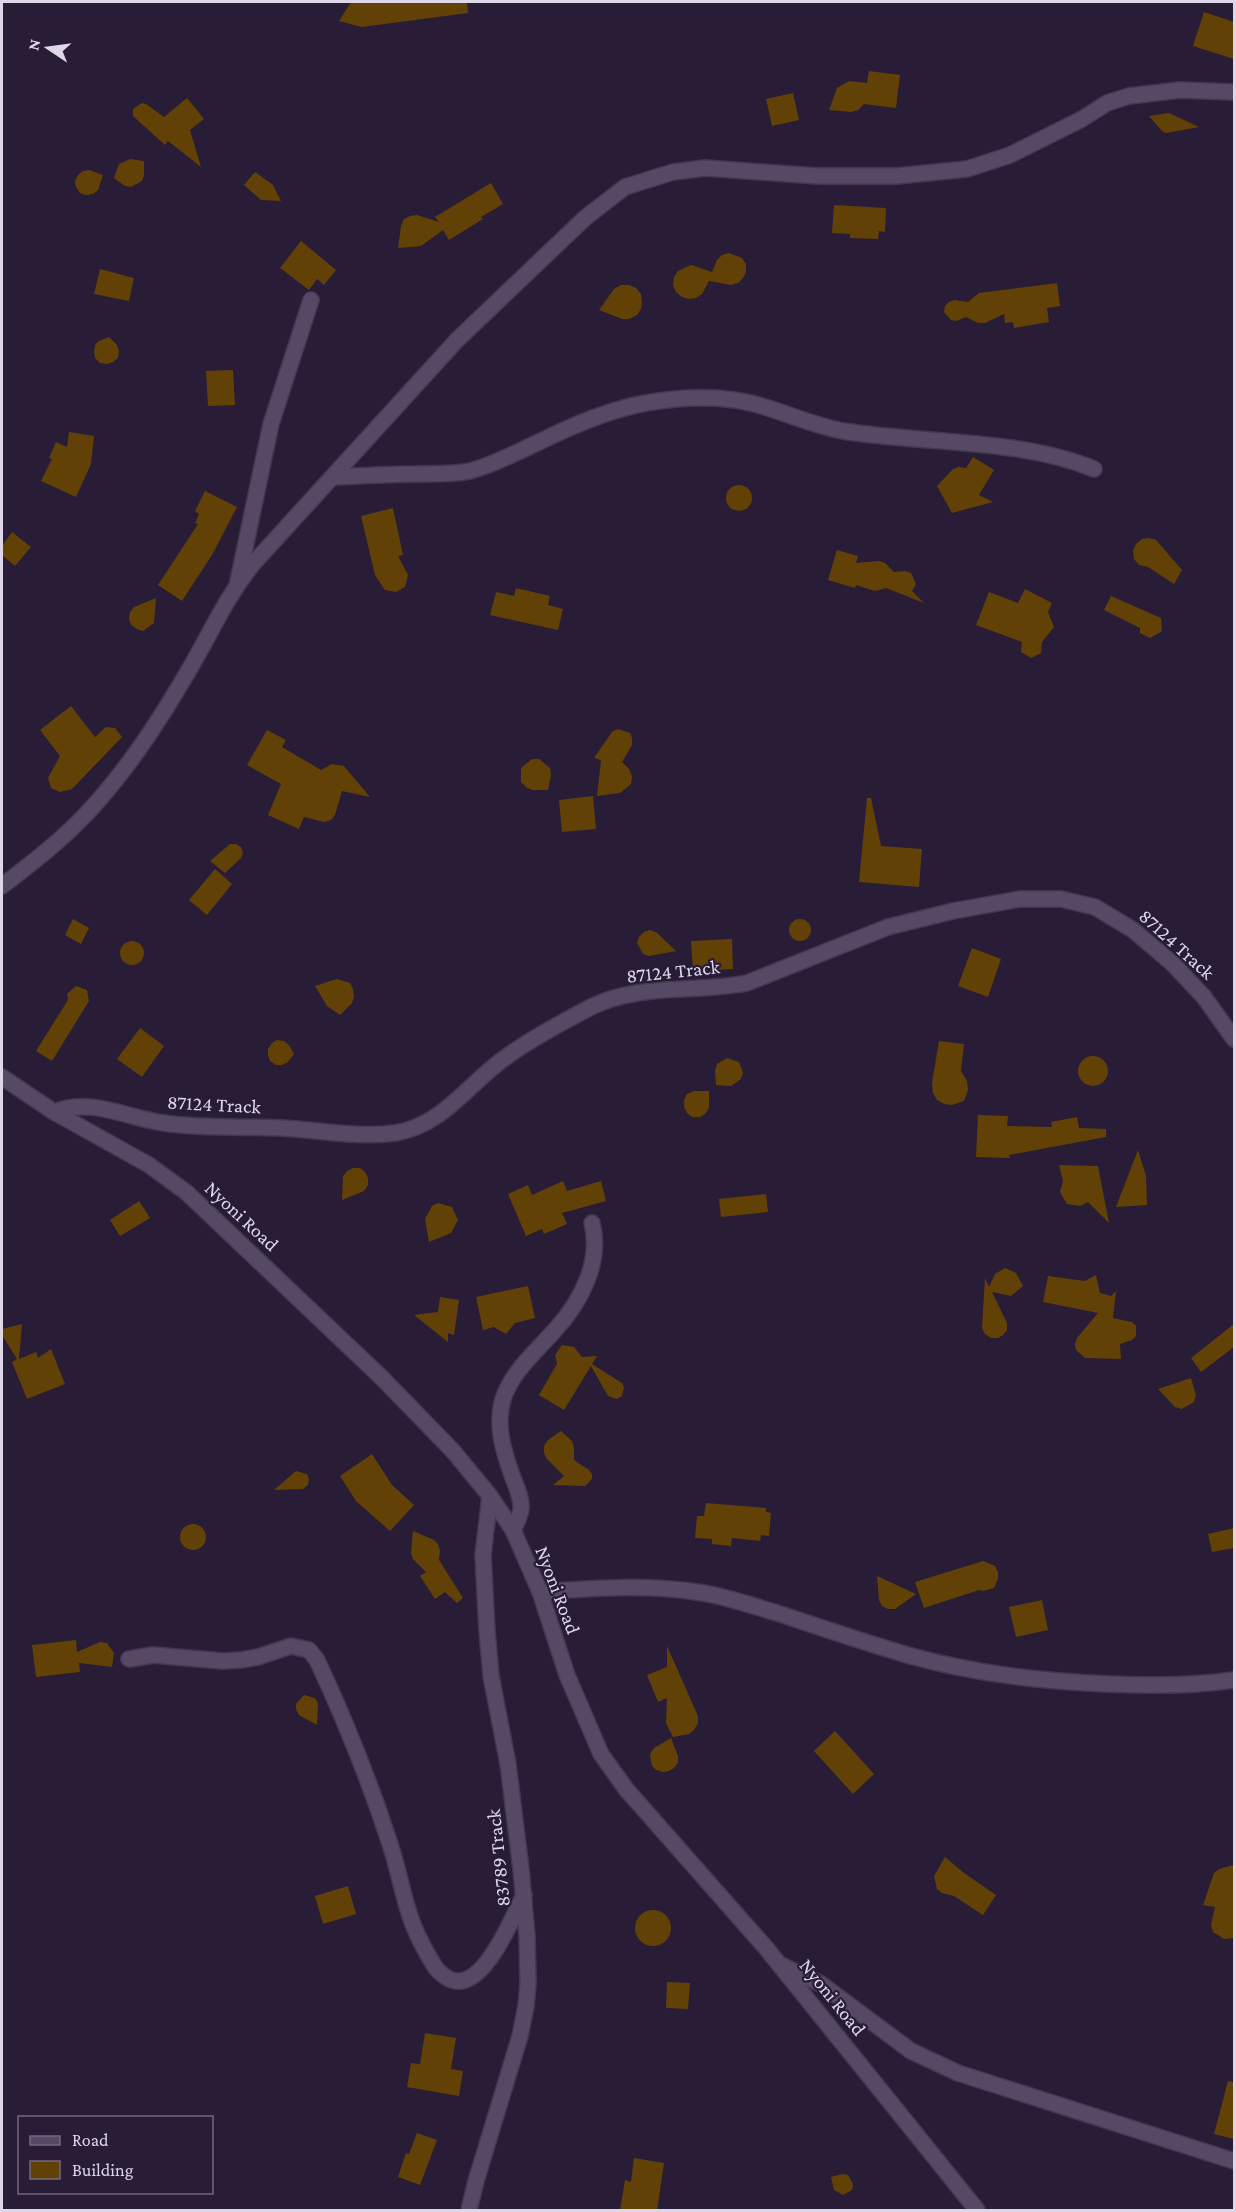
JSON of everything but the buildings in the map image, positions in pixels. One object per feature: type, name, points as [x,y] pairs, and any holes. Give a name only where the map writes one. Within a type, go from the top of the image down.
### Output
[{"type":"street","points":[[2,886],[63,836],[88,812],[125,768],[144,742],[194,661],[237,584],[252,565],[457,340],[585,218],[625,187],[673,172],[705,168],[817,176],[897,176],[967,169],[1010,155],[1082,119],[1107,103],[1128,96],[1180,90],[1234,92]]},
{"type":"street","points":[[237,584],[271,424],[310,300]]},
{"type":"street","points":[[334,477],[468,471],[503,459],[585,421],[622,409],[651,402],[698,398],[735,400],[843,430],[1060,456],[1094,469]]},
{"type":"street","name":"87124 Track","points":[[54,1112],[75,1105],[90,1105],[145,1120],[193,1127],[396,1133],[417,1126],[441,1113],[499,1062],[526,1042],[613,998],[632,994],[747,983],[888,927],[953,911],[1020,899],[1061,898],[1095,907],[1133,930],[1173,964],[1204,997],[1234,1039]]},
{"type":"street","name":"Nyoni Road","points":[[2,1077],[54,1112],[140,1160],[186,1192],[381,1377],[453,1450],[490,1496],[513,1530],[540,1592],[567,1675],[601,1754],[626,1789],[779,1964],[977,2211]]},
{"type":"street","points":[[513,1530],[521,1507],[501,1442],[500,1417],[503,1400],[510,1384],[524,1364],[570,1312],[583,1287],[596,1251],[592,1223]]},
{"type":"street","name":"83789 Track","points":[[469,2211],[520,2036],[526,2007],[527,1936],[524,1895],[508,1764],[491,1676],[487,1631],[483,1556],[490,1496]]},
{"type":"street","points":[[540,1592],[609,1587],[704,1593],[910,1655],[976,1672],[1048,1682],[1143,1686],[1202,1685],[1234,1680]]},
{"type":"street","points":[[129,1659],[153,1655],[222,1661],[258,1657],[291,1646],[309,1650],[317,1660],[351,1734],[397,1863],[409,1914],[433,1965],[452,1980],[460,1982],[469,1978],[490,1957],[504,1936],[524,1895]]},
{"type":"street","points":[[779,1964],[821,1984],[884,2032],[930,2061],[968,2076],[1234,2161]]}]
